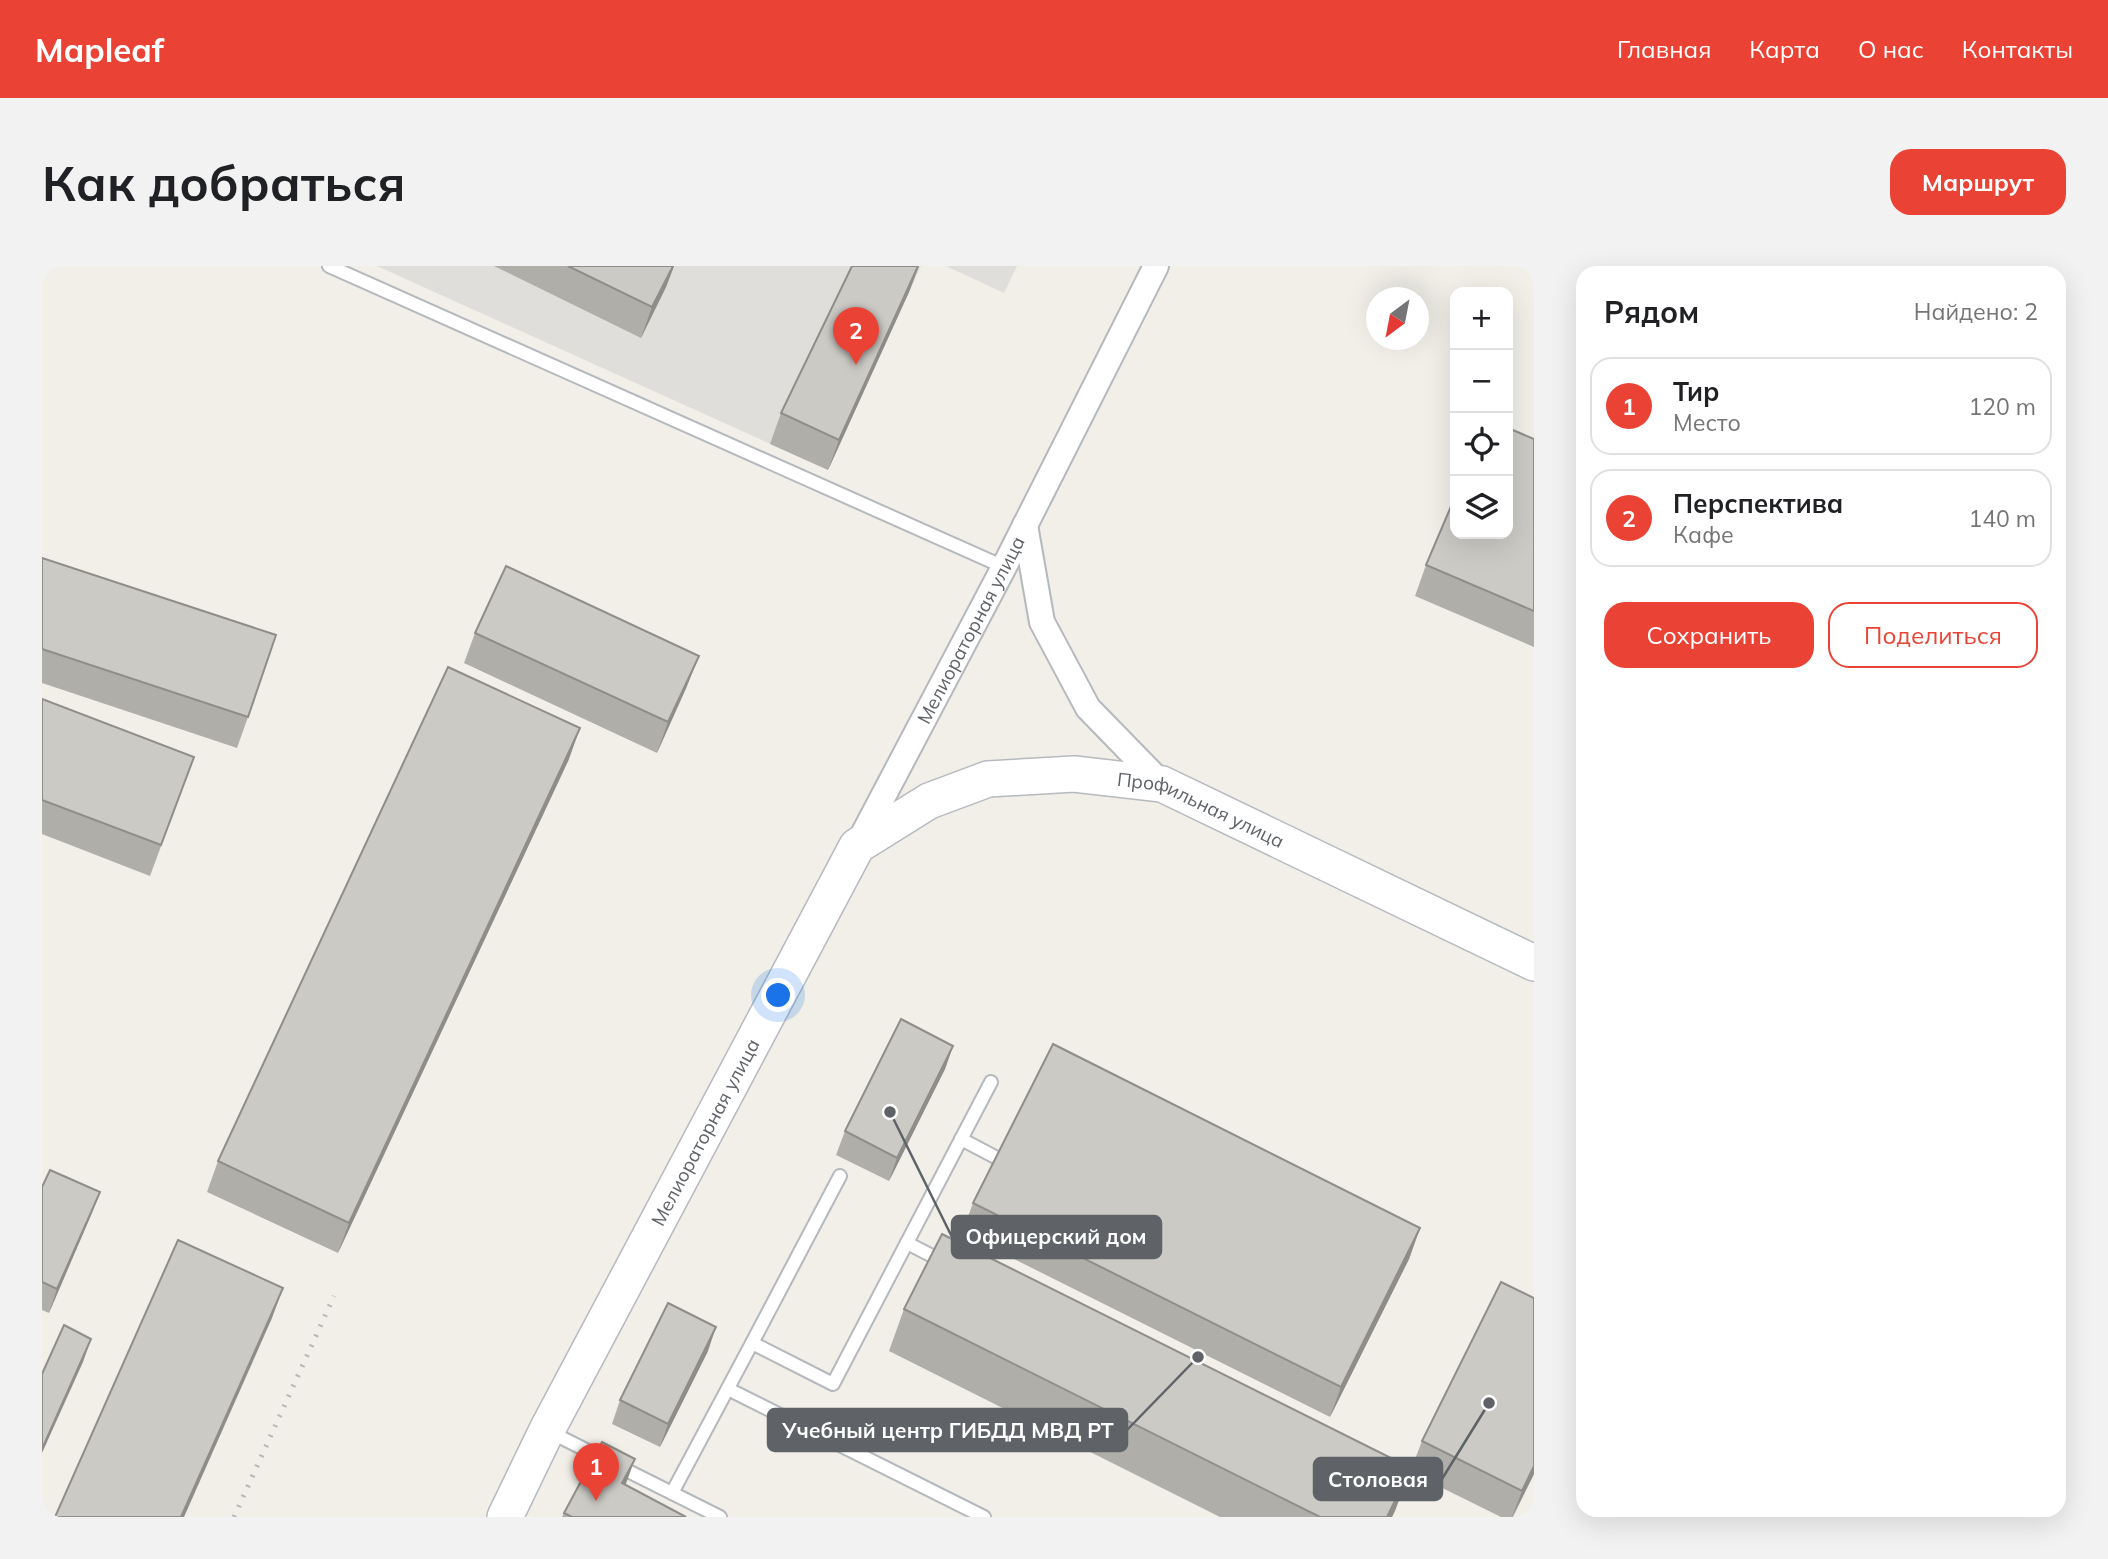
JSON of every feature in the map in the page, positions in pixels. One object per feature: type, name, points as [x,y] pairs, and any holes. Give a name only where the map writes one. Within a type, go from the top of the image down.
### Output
[{"type":"street","name":"Мелиораторная улица","points":[[505,1517],[547,1430],[1004,566],[1156,266]]},
{"type":"street","name":"Мелиораторная улица","points":[[1025,525],[1041,622],[1088,708],[1162,784]]},
{"type":"street","name":"Профильная улица","points":[[857,846],[929,801],[988,779],[1074,774],[1162,784],[1534,963]]},
{"type":"lane","points":[[329,266],[1004,566]]},
{"type":"lane","points":[[752,1343],[833,1384],[991,1082]]},
{"type":"lane","points":[[961,1139],[999,1158]]},
{"type":"lane","points":[[672,1493],[840,1176]]},
{"type":"lane","points":[[907,1243],[956,1268]]},
{"type":"lane","points":[[728,1389],[984,1517]]},
{"type":"lane","points":[[547,1430],[720,1517]]},
{"type":"shaded area","points":[[377,266],[921,266],[828,470]]},
{"type":"shaded area","points":[[946,266],[1017,266],[1004,293]]},
{"type":"building","points":[[568,266],[673,266],[652,307]]},
{"type":"building","points":[[852,266],[918,266],[839,440],[781,413]]},
{"type":"building","points":[[1513,430],[1534,439],[1534,611],[1426,565],[1450,509],[1450,539],[1513,539]]},
{"type":"building","points":[[42,558],[276,635],[248,717],[42,649]]},
{"type":"building","points":[[506,566],[699,656],[668,722],[475,633]]},
{"type":"building","points":[[448,667],[580,728],[349,1223],[218,1161]]},
{"type":"building","points":[[42,699],[194,757],[161,845],[42,800]]},
{"type":"building","points":[[901,1019],[953,1046],[897,1158],[845,1131]]},
{"type":"building","points":[[1053,1044],[1420,1228],[1341,1387],[973,1203]]},
{"type":"building","points":[[50,1170],[100,1192],[57,1289],[42,1282],[42,1187]]},
{"type":"building","points":[[942,1234],[1411,1468],[1387,1517],[1320,1517],[904,1309]]},
{"type":"building","points":[[178,1240],[283,1288],[181,1517],[55,1517]]},
{"type":"building","points":[[1501,1282],[1534,1298],[1534,1466],[1522,1491],[1422,1441]]},
{"type":"building","points":[[668,1303],[716,1327],[668,1424],[620,1400]]},
{"type":"building","points":[[64,1325],[91,1339],[42,1449],[42,1374]]},
{"type":"building","points":[[602,1442],[635,1459],[622,1483],[686,1517],[572,1517],[564,1513]]},
{"type":"railway","points":[[234,1517],[334,1296]]},
{"type":"place","name":"Перспектива","points":[[856,365]]},
{"type":"place","name":"Офицерский дом","points":[[890,1112]]},
{"type":"place","name":"Учебный центр ГИБДД МВД РТ","points":[[1198,1357]]},
{"type":"place","name":"Столовая","points":[[1489,1403]]},
{"type":"place","name":"Тир","points":[[596,1501]]}]
